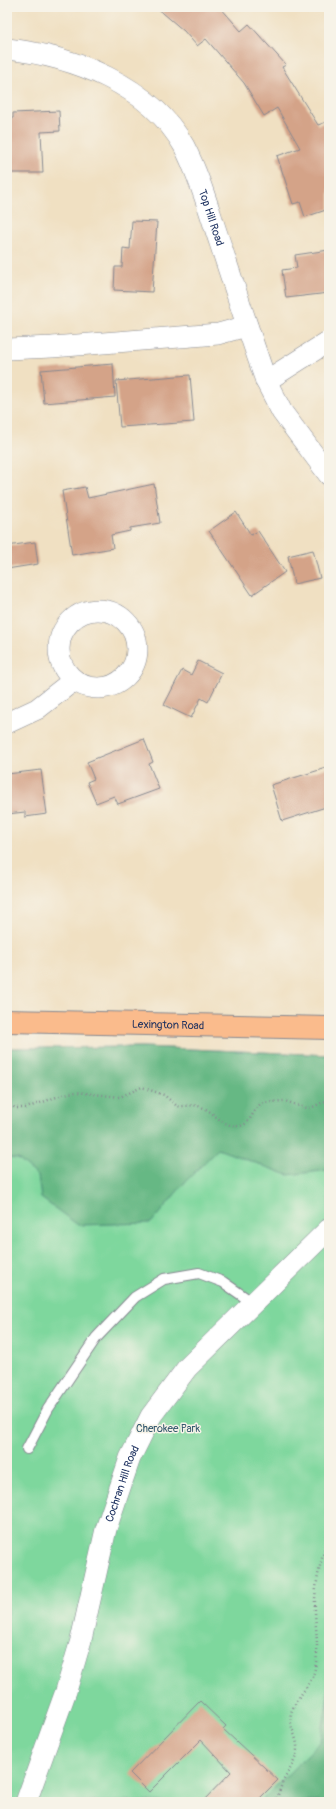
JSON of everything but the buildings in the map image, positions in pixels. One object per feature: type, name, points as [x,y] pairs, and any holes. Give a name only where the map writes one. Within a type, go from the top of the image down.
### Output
[{"type":"main road","name":"Lexington Road","points":[[7,1021],[329,1028]]},
{"type":"street","name":"Top Hill Road","points":[[7,49],[23,50],[70,62],[117,82],[155,110],[171,127],[184,146],[200,182],[266,381],[282,412],[329,475]]},
{"type":"street","points":[[7,349],[52,348],[218,334],[248,326]]},
{"type":"street","points":[[266,381],[329,341]]},
{"type":"street","points":[[7,723],[37,709],[74,680]]},
{"type":"street","name":"Cochran Hill Road","points":[[26,1802],[66,1690],[81,1640],[106,1530],[130,1458],[151,1416],[187,1368],[329,1229]]},
{"type":"lane","points":[[26,1449],[48,1409],[96,1338],[135,1296],[164,1279],[199,1273],[223,1282],[253,1303]]},
{"type":"path","points":[[7,1102],[15,1108],[26,1108],[65,1094],[76,1092],[120,1097],[142,1087],[164,1095],[177,1106],[197,1106],[210,1111],[219,1121],[237,1126],[246,1123],[251,1119],[260,1105],[265,1102],[272,1103],[283,1101],[309,1108],[329,1100]]},
{"type":"path","points":[[276,1802],[285,1777],[296,1757],[298,1747],[290,1723],[291,1714],[311,1680],[315,1668],[317,1656],[315,1600],[323,1552],[329,1538]]},
{"type":"green space","name":"Cherokee Park","points":[[144,1047],[329,1055],[329,1802],[7,1802],[7,1048]]},
{"type":"green space","points":[[144,1047],[329,1055],[329,1170],[288,1175],[218,1149],[186,1181],[151,1223],[78,1225],[41,1198],[38,1176],[18,1159],[7,1158],[7,1048]]},
{"type":"green space","points":[[329,1687],[329,1802],[260,1802],[321,1741]]}]
